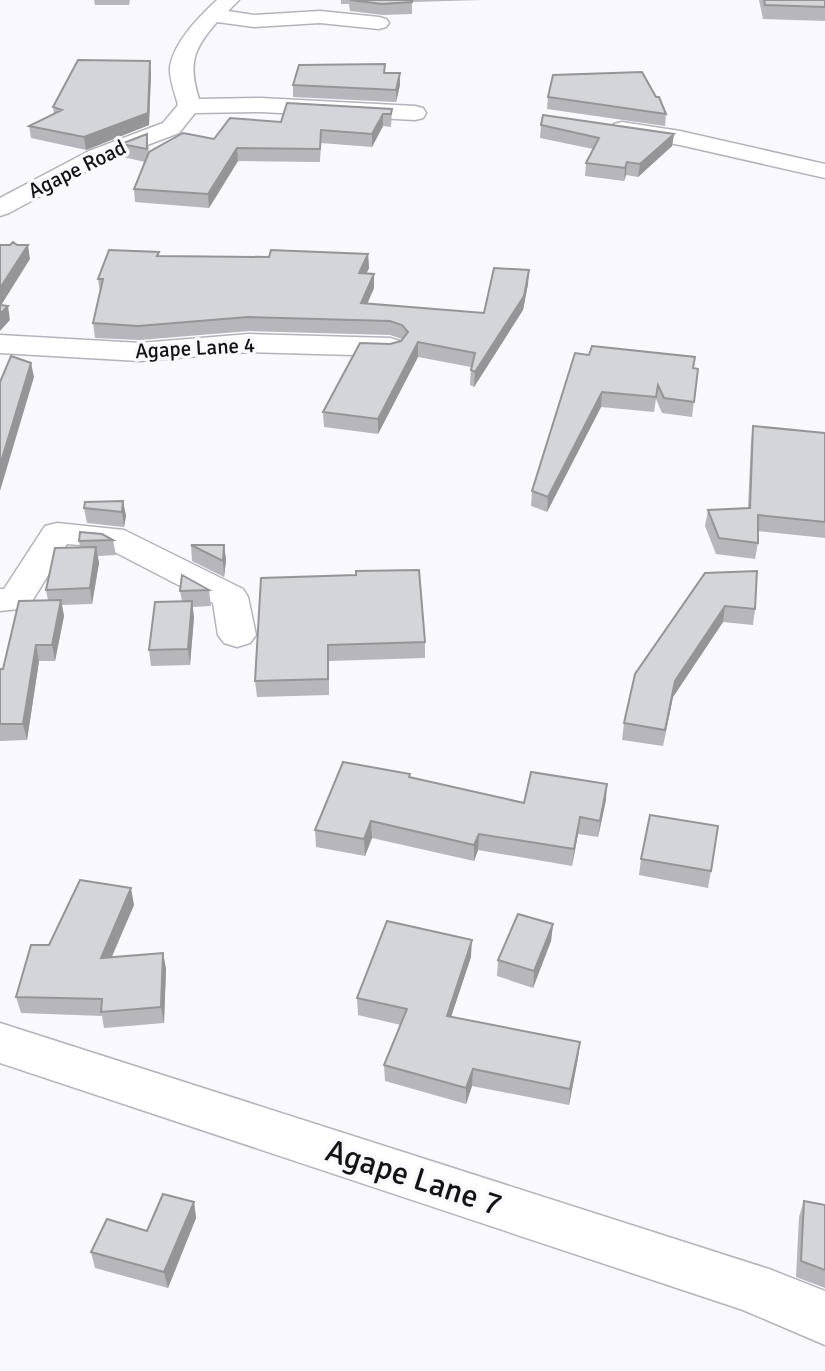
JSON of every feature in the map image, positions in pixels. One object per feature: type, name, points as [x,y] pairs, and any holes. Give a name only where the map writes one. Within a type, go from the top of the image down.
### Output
[{"type":"street","points":[[229,0],[209,15],[181,67],[189,106],[261,105],[415,113]]},
{"type":"street","points":[[209,15],[254,21],[320,17],[379,23]]},
{"type":"street","name":"Agape Road","points":[[0,208],[97,156],[171,128],[189,106]]},
{"type":"street","points":[[600,127],[680,138],[825,171]]},
{"type":"street","name":"Agape Lane 4","points":[[0,344],[140,352],[249,343],[390,347]]},
{"type":"street","points":[[0,600],[15,600],[57,533],[112,537],[230,597],[237,635]]},
{"type":"street","name":"Agape Lane 7","points":[[0,1043],[737,1282],[825,1318]]},
{"type":"building","points":[[350,0],[412,0],[412,2],[382,4]]},
{"type":"building","points":[[764,0],[825,0],[825,7],[765,5]]},
{"type":"building","points":[[78,60],[150,61],[148,113],[84,137],[29,126],[62,110],[53,107]]},
{"type":"building","points":[[385,64],[384,73],[400,73],[396,90],[293,85],[299,65]]},
{"type":"building","points":[[642,72],[656,97],[659,97],[666,114],[548,97],[553,75]]},
{"type":"building","points":[[287,103],[392,109],[391,114],[383,114],[372,134],[321,130],[320,149],[237,148],[208,194],[134,189],[149,152],[183,133],[214,139],[230,118],[281,122]]},
{"type":"building","points":[[543,115],[674,134],[640,164],[627,162],[625,168],[586,163],[599,138],[541,125]]},
{"type":"building","points":[[147,134],[147,149],[121,144]]},
{"type":"building","points":[[13,242],[17,245],[28,245],[0,288],[0,245],[10,245]]},
{"type":"building","points":[[109,250],[159,252],[157,256],[269,257],[271,250],[368,254],[359,273],[374,274],[361,303],[484,313],[494,268],[529,270],[524,296],[475,372],[471,370],[475,353],[418,342],[378,419],[323,412],[360,343],[390,344],[401,341],[408,332],[402,325],[390,321],[248,317],[138,326],[93,323],[103,279],[98,279]]},
{"type":"building","points":[[0,305],[8,306],[0,314]]},
{"type":"building","points":[[592,346],[695,357],[693,368],[698,369],[694,402],[664,398],[658,385],[656,397],[602,392],[548,497],[532,491],[575,353],[589,355]]},
{"type":"building","points":[[11,356],[31,363],[0,465],[0,382]]},
{"type":"building","points":[[753,426],[825,433],[825,522],[758,515],[758,543],[719,538],[708,510],[750,508]]},
{"type":"building","points":[[123,501],[122,512],[84,508],[85,502]]},
{"type":"building","points":[[80,532],[102,534],[113,540],[79,541]]},
{"type":"building","points":[[191,545],[224,545],[223,561]]},
{"type":"building","points":[[96,547],[90,588],[46,590],[55,548]]},
{"type":"building","points":[[419,570],[425,642],[328,645],[328,679],[255,681],[261,578],[356,575],[356,571]]},
{"type":"building","points":[[757,571],[755,609],[725,606],[675,681],[665,730],[624,723],[635,674],[705,573]]},
{"type":"building","points":[[182,575],[209,590],[180,591]]},
{"type":"building","points":[[61,600],[52,645],[36,645],[23,724],[0,724],[0,669],[3,669],[19,601]]},
{"type":"building","points":[[192,601],[188,649],[149,650],[155,602]]},
{"type":"building","points":[[343,762],[410,774],[409,777],[524,803],[531,772],[607,784],[600,821],[580,817],[574,849],[479,834],[474,845],[371,821],[364,839],[315,830]]},
{"type":"building","points":[[650,815],[718,826],[711,871],[641,859]]},
{"type":"building","points":[[80,880],[131,888],[101,958],[163,953],[161,1007],[101,1012],[102,999],[16,997],[31,945],[49,945]]},
{"type":"building","points":[[518,914],[553,924],[534,971],[498,960]]},
{"type":"building","points":[[387,921],[472,940],[447,1016],[580,1042],[570,1089],[473,1069],[466,1088],[384,1065],[407,1009],[357,998]]},
{"type":"building","points":[[163,1194],[194,1202],[164,1272],[91,1252],[107,1219],[147,1231]]},
{"type":"building","points":[[804,1201],[825,1205],[825,1270],[801,1261]]}]
